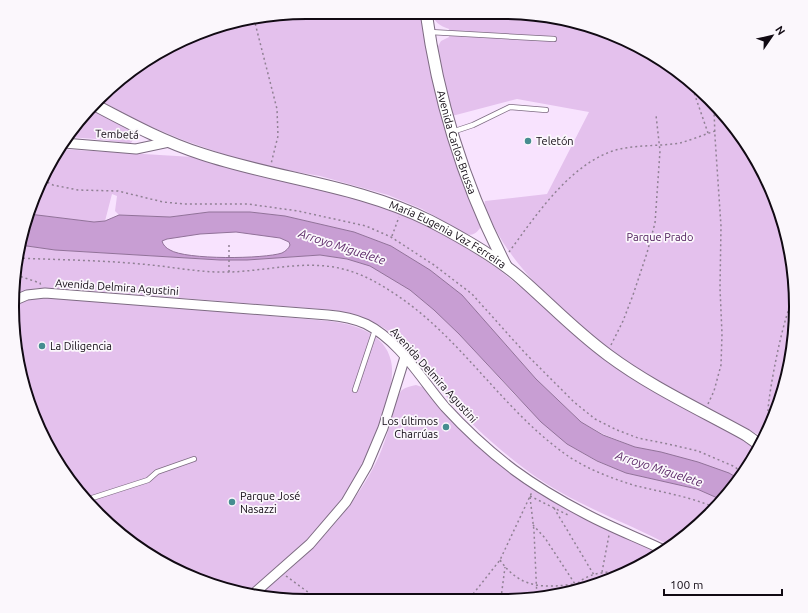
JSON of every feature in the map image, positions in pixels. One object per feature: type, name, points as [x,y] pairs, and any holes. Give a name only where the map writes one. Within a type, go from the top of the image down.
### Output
[{"type":"street","name":"Avenida Carlos Brussa","points":[[427,19],[438,79],[452,132],[474,196],[505,263]]},
{"type":"street","name":"María Eugenia Vaz Ferreira","points":[[99,107],[136,127],[202,155],[370,198],[402,208],[430,221],[505,263],[562,317],[606,354],[653,385],[755,441]]},
{"type":"street","name":"Tembetá","points":[[69,143],[136,149],[169,142]]},
{"type":"street","name":"Avenida Delmira Agustini","points":[[19,298],[27,295],[45,293],[328,315],[355,320],[375,330],[394,345],[446,408],[503,461],[536,485],[587,515],[658,547]]},
{"type":"street","points":[[258,590],[310,544],[346,502],[376,447],[405,357]]},
{"type":"lane","points":[[428,32],[554,39]]},
{"type":"lane","points":[[452,132],[473,125],[510,107],[546,110]]},
{"type":"lane","points":[[354,390],[375,330]]},
{"type":"lane","points":[[92,498],[148,480],[157,472],[194,459]]},
{"type":"path","points":[[255,24],[277,109],[278,136],[274,158],[268,172]]},
{"type":"path","points":[[694,93],[708,133]]},
{"type":"path","points":[[704,413],[714,391],[721,365],[722,342],[720,288],[721,226],[714,113]]},
{"type":"path","points":[[606,354],[623,320],[633,295],[655,223],[658,188],[659,145],[656,115]]},
{"type":"path","points":[[505,263],[561,186],[576,171],[593,160],[624,148],[680,142],[715,131]]},
{"type":"path","points":[[47,182],[53,185],[78,190],[118,191],[163,202],[184,204],[248,204],[298,211],[366,226],[392,237],[434,265],[472,294],[530,358],[574,402],[595,419],[638,438],[698,451],[739,470]]},
{"type":"path","points":[[392,237],[402,208]]},
{"type":"path","points":[[229,244],[229,271]]},
{"type":"path","points":[[21,277],[40,283],[45,293]]},
{"type":"path","points":[[768,414],[773,377],[789,307]]},
{"type":"path","points":[[473,594],[500,560],[536,485]]},
{"type":"path","points":[[530,496],[537,592]]},
{"type":"path","points":[[553,507],[594,575]]},
{"type":"path","points":[[533,525],[545,538],[575,584]]},
{"type":"path","points":[[602,572],[612,526]]},
{"type":"path","points":[[500,560],[505,567],[516,576],[537,586],[552,587],[575,584],[602,572],[614,571]]},
{"type":"path","points":[[501,594],[505,567]]},
{"type":"path","points":[[279,571],[311,594]]},
{"type":"green space","points":[[306,19],[424,19],[483,223],[476,233],[469,235],[422,209],[388,195],[320,176],[243,161],[183,140],[142,123],[104,102],[131,78],[147,67],[179,49],[214,34],[269,21]]},
{"type":"green space","name":"Parque Prado","points":[[435,19],[502,19],[539,21],[594,34],[629,49],[677,78],[705,103],[730,131],[741,147],[767,196],[779,232],[787,269],[789,306],[787,344],[774,399],[758,434],[661,384],[618,356],[575,322],[536,284],[519,264],[504,244],[494,227],[484,207],[485,201],[547,194],[589,112],[517,99],[452,116],[437,48],[441,41],[449,37],[449,29],[438,23]]},
{"type":"green space","points":[[97,110],[133,132],[134,138],[131,143],[74,137]]},
{"type":"green space","points":[[66,149],[193,157],[212,161],[263,177],[313,187],[379,205],[411,218],[462,245],[498,269],[527,292],[574,334],[624,372],[652,391],[747,442],[752,446],[734,476],[729,473],[661,452],[635,447],[603,434],[581,422],[536,379],[462,295],[430,270],[391,246],[354,232],[285,216],[250,212],[209,212],[170,217],[119,215],[115,211],[117,196],[112,194],[105,221],[94,222],[34,215],[49,179]]},
{"type":"green space","points":[[26,246],[55,250],[220,260],[247,260],[320,255],[347,259],[370,266],[410,290],[434,310],[459,334],[514,394],[567,444],[596,461],[626,473],[697,489],[717,498],[691,523],[665,543],[580,503],[529,472],[495,445],[463,415],[435,384],[402,342],[394,335],[375,323],[354,315],[332,310],[68,289],[38,288],[20,293],[21,269]]},
{"type":"green space","points":[[40,296],[339,322],[367,332],[382,343],[388,351],[391,361],[392,376],[384,413],[368,453],[349,488],[331,514],[309,539],[272,573],[251,588],[214,579],[179,564],[131,535],[103,510],[78,482],[49,434],[34,399],[21,344],[19,303]]},
{"type":"green space","points":[[416,385],[425,388],[512,472],[656,549],[629,564],[594,579],[539,592],[502,594],[306,594],[264,591],[310,551],[342,515],[356,496],[369,476],[379,456],[386,438],[396,402],[400,393],[405,388]]},
{"type":"water","name":"Arroyo Miguelete","points":[[209,212],[250,212],[285,216],[354,232],[391,246],[430,270],[462,295],[536,379],[581,422],[603,435],[635,447],[698,462],[734,476],[717,498],[697,489],[626,473],[597,461],[567,444],[541,422],[459,334],[434,310],[410,290],[370,266],[347,259],[320,255],[247,260],[220,260],[55,250],[26,246],[34,215],[94,222],[105,221],[119,215],[170,217]],"holes":[[[236,232],[280,238],[289,242],[290,245],[282,253],[273,255],[225,258],[192,256],[179,253],[167,248],[162,241],[200,234]]]},
{"type":"place","name":"Teletón","points":[[528,141]]},
{"type":"place","name":"La Diligencia","points":[[42,346]]},
{"type":"place","name":"Los últimos Charrúas","points":[[446,427]]},
{"type":"place","name":"Parque José Nasazzi","points":[[232,502]]}]
